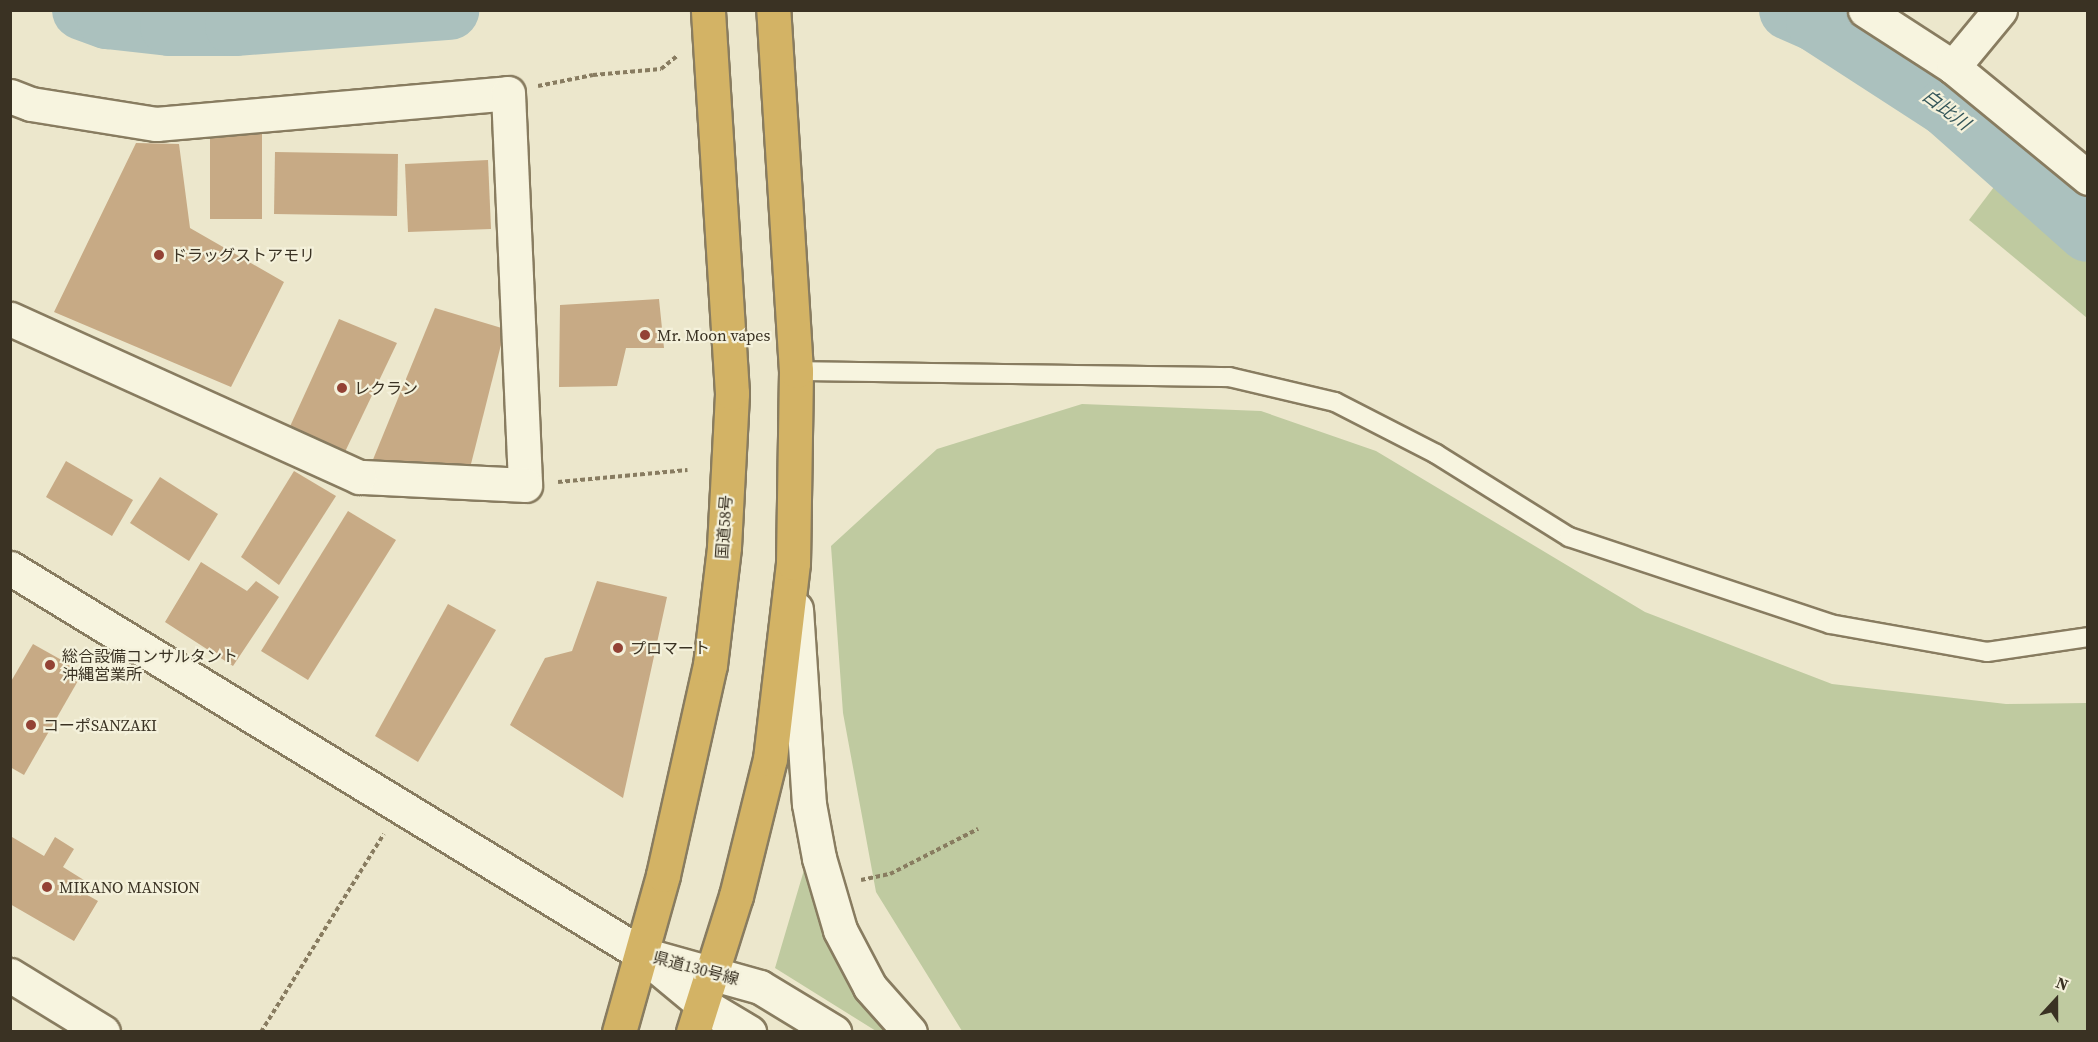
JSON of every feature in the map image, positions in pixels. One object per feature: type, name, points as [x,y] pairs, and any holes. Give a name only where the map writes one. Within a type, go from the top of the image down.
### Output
[{"type":"highway","points":[[698,1018],[736,896],[770,759],[793,563],[796,371],[773,15]]},
{"type":"highway","name":"国道58号","points":[[619,1032],[663,875],[710,665],[724,548],[732,393],[709,20]]},
{"type":"street","points":[[1865,10],[1953,67],[2088,178]]},
{"type":"street","points":[[1953,67],[2000,10]]},
{"type":"street","points":[[10,96],[31,104],[156,124],[508,93],[525,485],[359,477],[10,319]]},
{"type":"street","points":[[793,563],[808,804],[819,858],[840,930],[870,987],[910,1032]]},
{"type":"street","points":[[10,568],[642,954]]},
{"type":"street","name":"県道130号線","points":[[642,954],[712,971],[760,987],[834,1032]]},
{"type":"street","name":"県道130号線","points":[[642,954],[698,1018],[749,1032]]},
{"type":"street","points":[[10,975],[103,1032]]},
{"type":"lane","points":[[796,371],[1229,377],[1335,402],[1436,454],[1569,537],[1830,624],[1987,652],[2088,637]]},
{"type":"path","points":[[508,93],[593,75],[661,69],[709,20]]},
{"type":"path","points":[[525,485],[687,470]]},
{"type":"path","points":[[261,1032],[400,807]]},
{"type":"path","points":[[851,882],[890,874],[978,829]]},
{"type":"green space","points":[[1994,187],[2087,250],[2087,318],[1969,220]]},
{"type":"green space","points":[[1082,404],[1261,411],[1376,451],[1645,612],[1832,684],[2006,704],[2087,703],[2087,1031],[962,1031],[876,892],[843,713],[831,546],[937,449]]},
{"type":"green space","points":[[804,870],[814,897],[898,1031],[876,1031],[775,968]]},
{"type":"building","points":[[210,132],[262,132],[262,219],[210,219]]},
{"type":"building","name":"ドラッグストアモリ","points":[[136,143],[179,144],[190,228],[284,282],[231,387],[54,312]]},
{"type":"building","points":[[275,152],[398,154],[397,216],[274,214]]},
{"type":"building","points":[[488,160],[491,229],[408,232],[405,164]]},
{"type":"building","points":[[659,299],[664,348],[626,348],[617,386],[559,387],[560,305]]},
{"type":"building","points":[[435,308],[505,329],[470,468],[372,462]]},
{"type":"building","name":"レクラン","points":[[339,319],[397,343],[343,456],[287,433]]},
{"type":"building","points":[[66,461],[133,500],[112,536],[46,497]]},
{"type":"building","points":[[294,471],[336,496],[279,585],[241,557]]},
{"type":"building","points":[[160,477],[218,514],[189,561],[130,523]]},
{"type":"building","points":[[348,511],[396,540],[308,680],[261,651]]},
{"type":"building","points":[[201,562],[247,591],[256,581],[279,597],[233,666],[165,622]]},
{"type":"building","points":[[597,581],[667,597],[623,798],[510,725],[545,658],[572,651]]},
{"type":"building","points":[[448,604],[496,630],[418,762],[375,736]]},
{"type":"building","name":"コーポSANZAKI","points":[[33,644],[83,672],[24,775],[10,767],[10,683]]},
{"type":"building","name":"MIKANO MANSION","points":[[12,837],[44,856],[55,837],[74,849],[63,867],[87,882],[82,892],[98,901],[74,941],[10,904]]},
{"type":"waterway","name":"白比川","points":[[82,10],[107,19],[170,26],[235,26],[449,10]]},
{"type":"waterway","name":"白比川","points":[[1789,10],[1816,22],[1947,107],[2088,232]]},
{"type":"place","name":"ドラッグストアモリ","points":[[159,255]]},
{"type":"place","name":"Mr. Moon vapes","points":[[645,335]]},
{"type":"place","name":"レクラン","points":[[342,388]]},
{"type":"place","name":"プロマート","points":[[618,648]]},
{"type":"place","name":"総合設備コンサルタント 沖縄営業所","points":[[50,665]]},
{"type":"place","name":"コーポSANZAKI","points":[[31,725]]},
{"type":"place","name":"MIKANO MANSION","points":[[47,887]]}]
